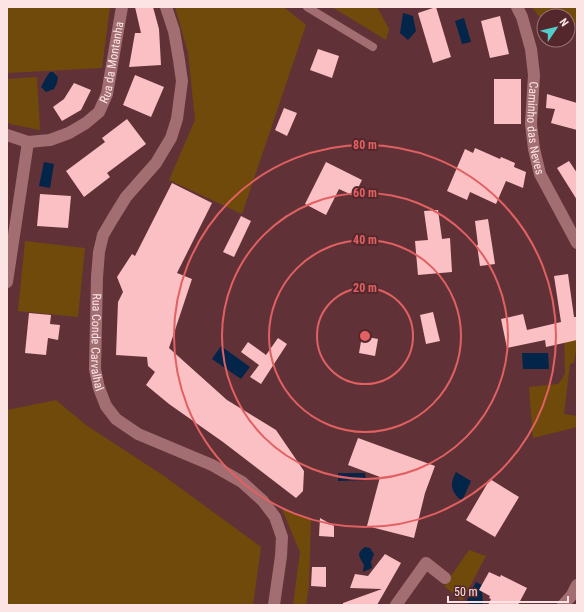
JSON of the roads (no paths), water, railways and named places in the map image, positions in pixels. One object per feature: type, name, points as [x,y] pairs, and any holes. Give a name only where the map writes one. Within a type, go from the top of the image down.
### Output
[{"type":"main road","name":"Rua da Montanha","points":[[7,135],[28,142],[50,140],[69,133],[86,123],[99,112],[107,94],[122,7]]},
{"type":"main road","name":"Rua Conde Carvalhal","points":[[166,7],[174,31],[182,81],[177,119],[171,138],[160,158],[126,197],[103,235],[99,252],[97,277],[95,369],[99,388],[106,406],[116,419],[138,434],[212,465],[242,482],[263,501],[275,517],[282,537],[281,556],[274,605]]},
{"type":"main road","name":"Caminho das Neves","points":[[517,7],[522,17],[531,49],[534,74],[531,124],[535,155],[540,174],[577,243]]},
{"type":"main road","points":[[7,282],[28,142]]},
{"type":"main road","points":[[396,605],[426,563],[445,578]]},
{"type":"main road","points":[[563,605],[572,595],[577,585]]},
{"type":"lane","points":[[307,7],[373,47]]},
{"type":"water","points":[[403,13],[413,16],[416,31],[408,40],[400,33]]},
{"type":"water","points":[[464,18],[471,42],[462,44],[455,21]]},
{"type":"water","points":[[50,72],[53,72],[58,77],[57,83],[54,89],[46,92],[41,87]]},
{"type":"water","points":[[44,162],[54,164],[50,188],[39,186]]},
{"type":"water","points":[[221,346],[250,367],[241,379],[212,359]]},
{"type":"water","points":[[522,353],[548,353],[549,369],[523,369]]},
{"type":"water","points":[[456,472],[471,481],[462,501],[455,494],[452,488],[452,481]]},
{"type":"water","points":[[338,473],[365,473],[366,480],[338,481]]},
{"type":"water","points":[[365,547],[370,548],[374,554],[371,562],[372,568],[363,572],[364,565],[359,554]]},
{"type":"water","points":[[476,582],[482,585],[479,590],[482,592],[482,605],[471,605],[466,602]]}]
